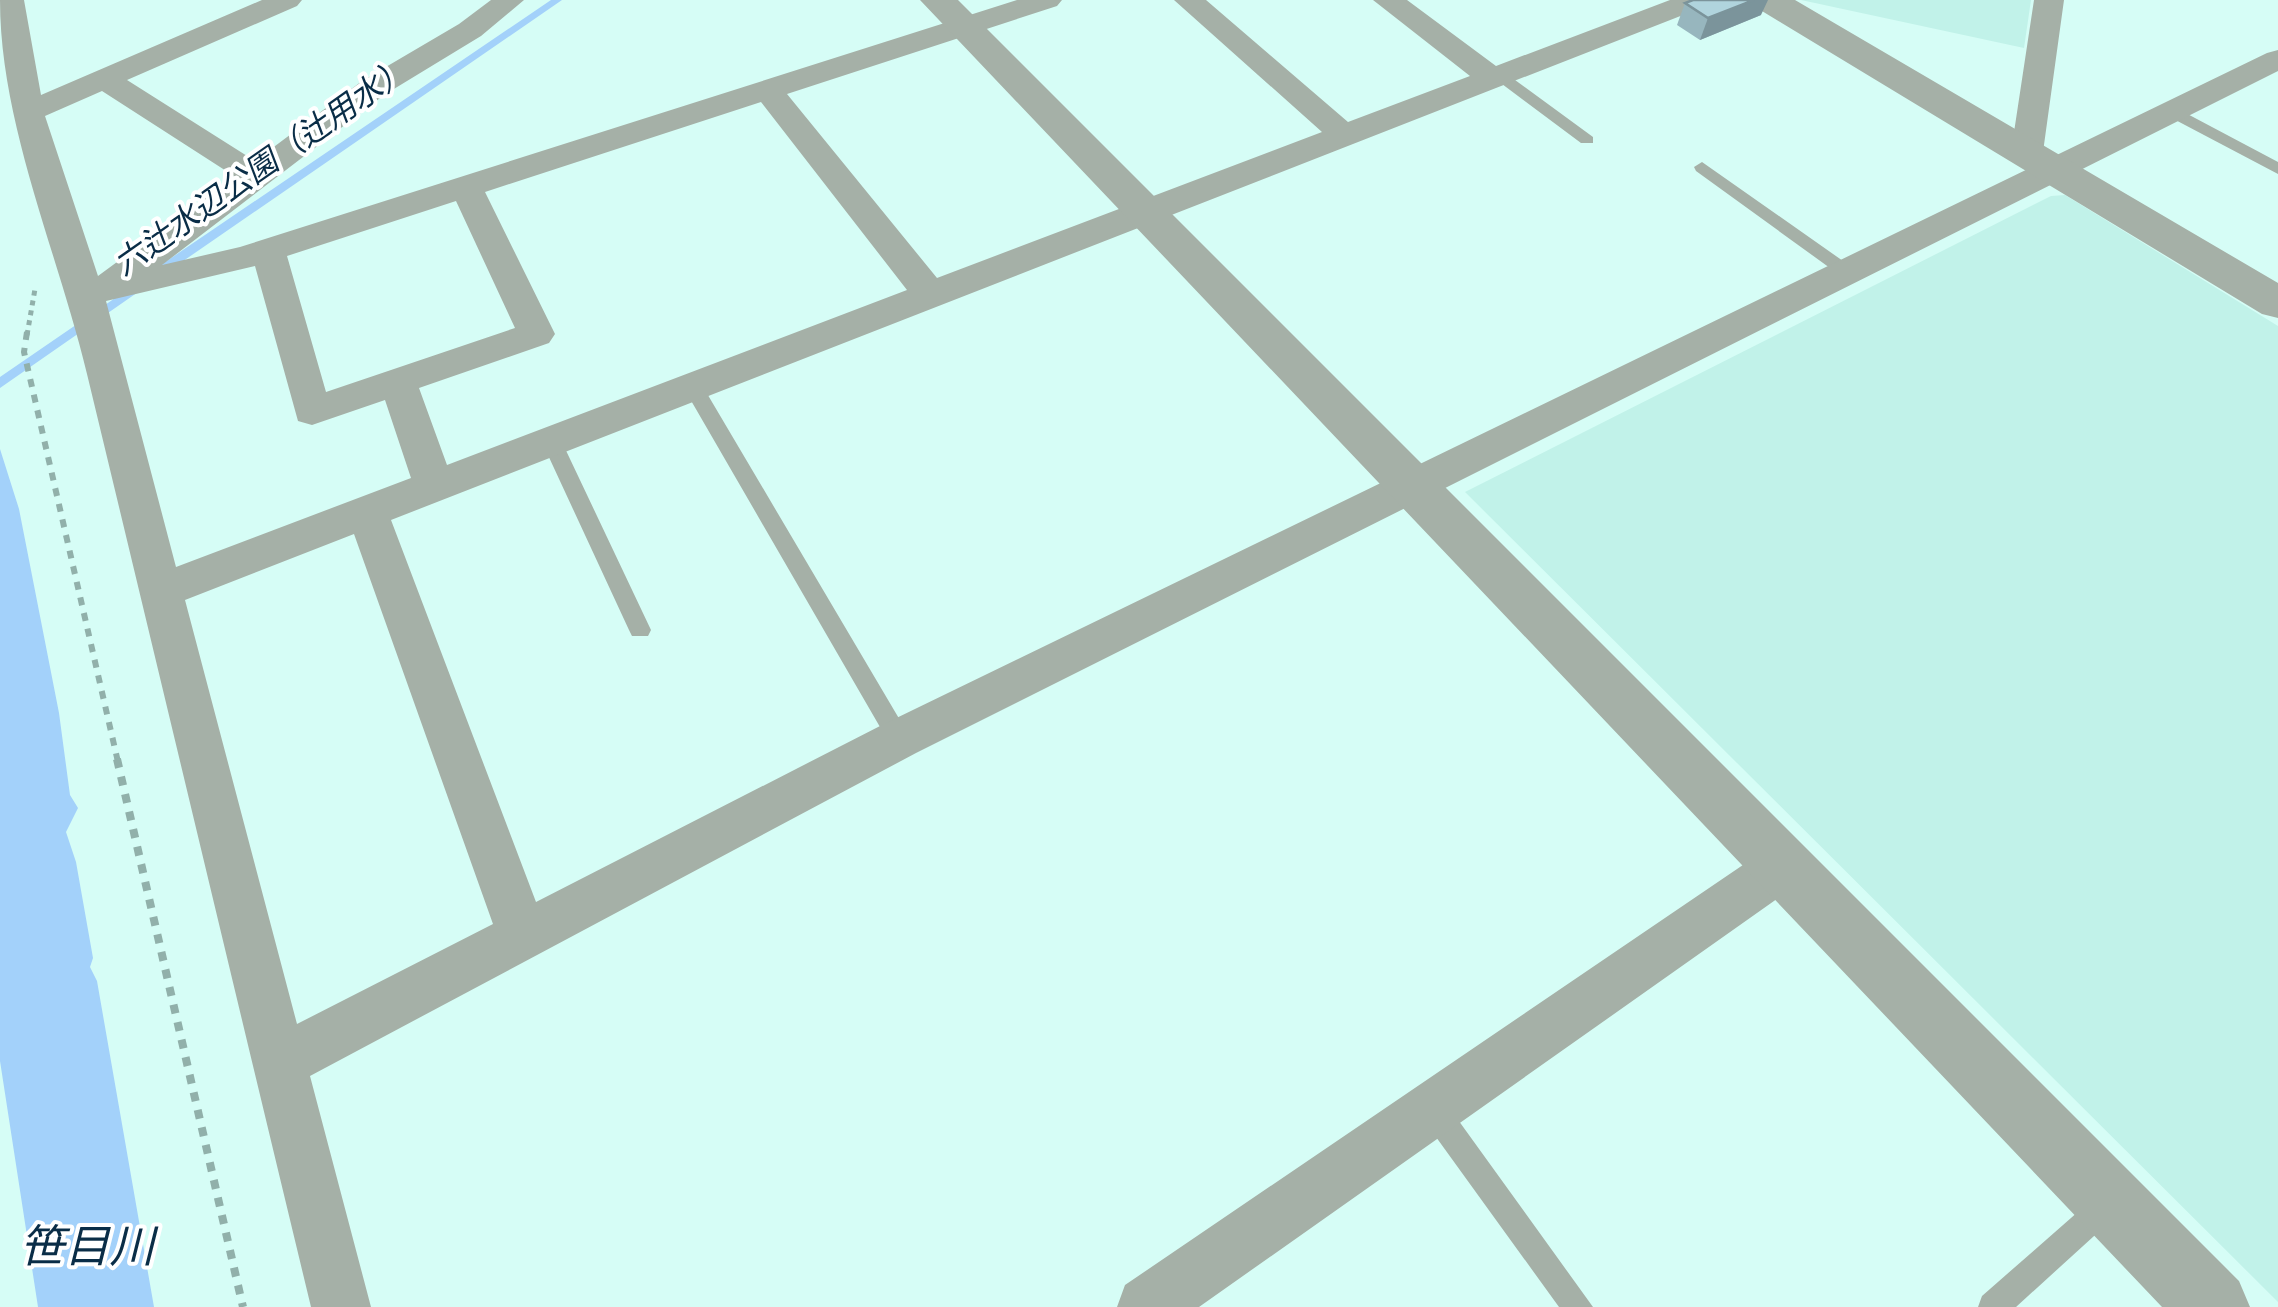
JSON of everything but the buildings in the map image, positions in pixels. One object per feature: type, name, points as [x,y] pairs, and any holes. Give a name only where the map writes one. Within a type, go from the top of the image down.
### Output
[{"type":"street","points":[[9,0],[28,112],[86,294],[342,1307]]},
{"type":"street","points":[[28,112],[287,0]]},
{"type":"street","points":[[86,294],[134,268],[373,88],[470,30],[509,0]]},
{"type":"street","points":[[86,294],[268,250],[768,90],[952,13],[1047,0]]},
{"type":"street","points":[[1189,0],[1344,135]]},
{"type":"street","points":[[1388,0],[1496,77]]},
{"type":"street","points":[[162,591],[1696,0]]},
{"type":"street","points":[[1770,0],[2278,302]]},
{"type":"street","points":[[2041,160],[2049,0]]},
{"type":"street","points":[[952,13],[2213,1307]]},
{"type":"street","points":[[280,1062],[899,738],[1846,272],[2041,160],[2172,112],[2278,59]]},
{"type":"street","points":[[104,79],[256,176]]},
{"type":"street","points":[[768,90],[930,294]]},
{"type":"street","points":[[268,250],[312,411],[536,334],[466,187]]},
{"type":"street","points":[[398,381],[434,485]]},
{"type":"street","points":[[367,512],[523,935]]},
{"type":"street","points":[[1147,1307],[1783,866]]},
{"type":"lane","points":[[1496,77],[1587,140]]},
{"type":"lane","points":[[2172,112],[2278,170]]},
{"type":"lane","points":[[1702,167],[1846,272]]},
{"type":"lane","points":[[692,386],[899,738]]},
{"type":"lane","points":[[551,440],[640,630]]},
{"type":"lane","points":[[1433,1109],[1578,1307]]},
{"type":"lane","points":[[1993,1307],[2111,1202]]},
{"type":"path","points":[[24,352],[243,1307]]},
{"type":"shaded area","points":[[1801,0],[2031,0],[2024,48]]},
{"type":"shaded area","points":[[2065,195],[2278,326],[2278,1302],[1465,492],[2051,196]]},
{"type":"water","name":"笹目川","points":[[0,449],[19,509],[59,713],[70,795],[78,808],[66,832],[76,862],[93,958],[90,967],[97,981],[154,1307],[38,1307],[0,1061]]},
{"type":"waterway","name":"六辻水辺公園（辻用水）","points":[[156,274],[557,0]]},
{"type":"waterway","name":"六辻水辺公園（辻用水）","points":[[0,383],[137,287]]}]
